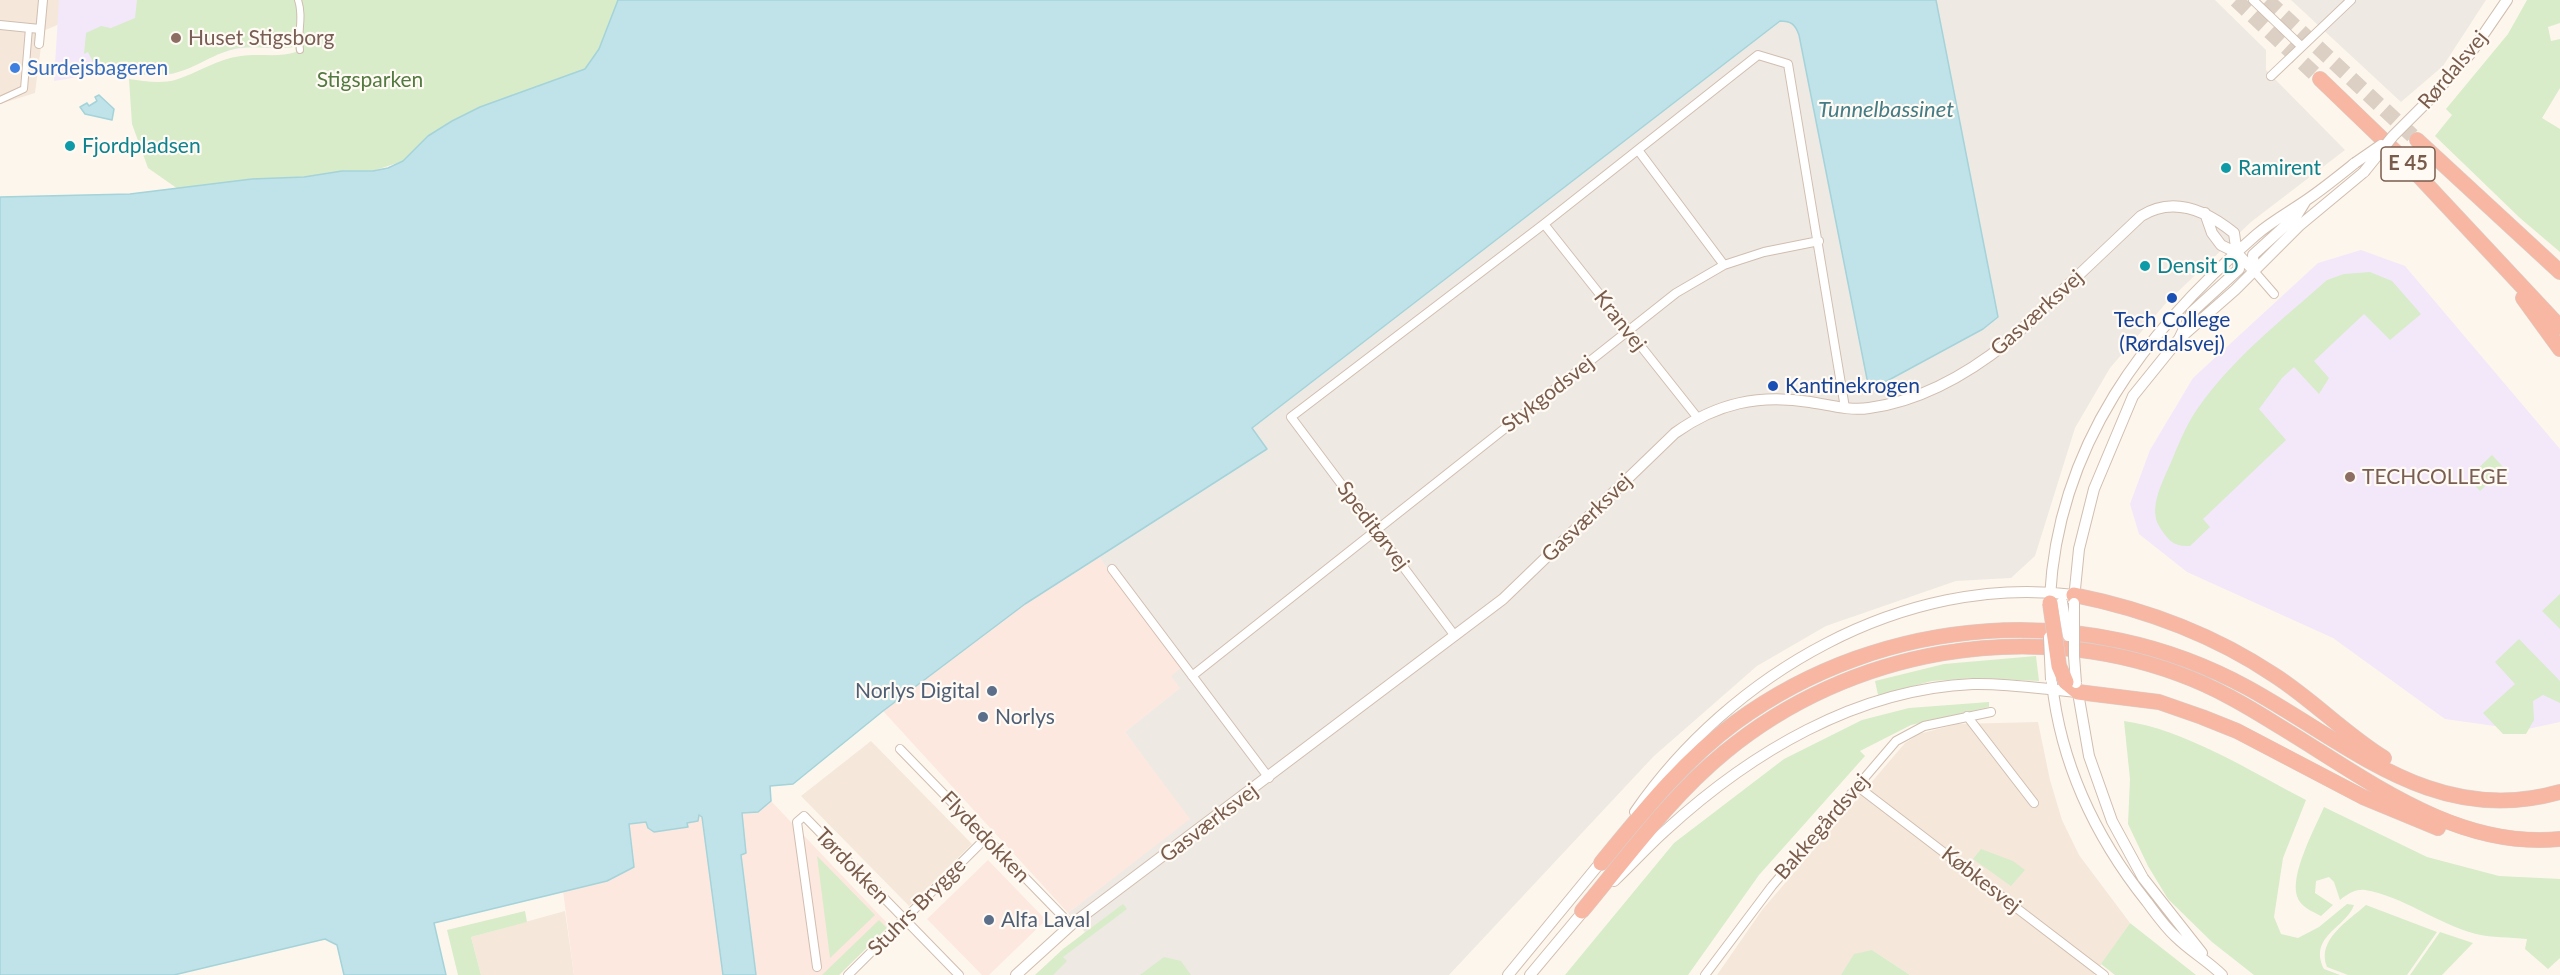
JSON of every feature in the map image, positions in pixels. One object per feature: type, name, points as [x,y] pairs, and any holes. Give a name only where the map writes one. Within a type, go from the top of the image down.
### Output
[{"type":"highway","name":"E 45","points":[[2320,79],[2402,158],[2560,327]]},
{"type":"highway","name":"E 45","points":[[2417,140],[2560,272]]},
{"type":"highway","points":[[2492,254],[2560,350]]},
{"type":"highway","points":[[2050,598],[2059,666],[2067,685],[2159,702],[2202,717],[2237,731],[2363,797],[2442,829],[2502,843],[2531,843],[2558,839]]},
{"type":"highway","points":[[2074,599],[2168,621],[2222,644],[2275,675],[2363,744],[2410,772],[2478,793],[2539,798]]},
{"type":"highway","points":[[1601,863],[1677,773],[1734,723],[1765,702],[1830,667],[1899,644],[1938,635],[2006,629],[2088,634],[2161,651],[2210,669],[2248,688],[2388,771],[2431,790],[2474,801],[2518,801],[2560,792]]},
{"type":"highway","points":[[1582,911],[1679,796],[1724,753],[1752,732],[1811,696],[1874,669],[1941,652],[1976,648],[2021,646],[2079,650],[2146,663],[2179,674],[2242,703],[2429,814],[2466,828],[2500,837],[2558,839]]},
{"type":"street","points":[[39,44],[43,0]]},
{"type":"street","points":[[298,0],[302,18],[298,34],[300,50]]},
{"type":"street","points":[[2253,0],[2301,46]]},
{"type":"street","points":[[2271,76],[2351,0]]},
{"type":"street","name":"Rørdalsvej","points":[[2178,339],[2300,226],[2364,172],[2393,136],[2470,54],[2507,0]]},
{"type":"street","points":[[0,25],[40,29]]},
{"type":"street","points":[[0,100],[24,89],[29,28]]},
{"type":"street","points":[[1544,224],[1758,55],[1788,64],[1845,408]]},
{"type":"street","name":"Rørdalsvej","points":[[2307,200],[2393,136]]},
{"type":"street","points":[[1638,150],[1724,265]]},
{"type":"street","points":[[2050,598],[2059,538],[2069,498],[2084,454],[2123,378],[2163,327],[2217,270],[2258,234],[2307,200]]},
{"type":"street","points":[[2254,271],[2253,255],[2297,215],[2307,200]]},
{"type":"street","name":"Gasværksvej","points":[[1016,975],[1071,925],[1269,778],[1503,599],[1675,433],[1697,417],[1723,406],[1773,399],[1867,409],[1893,404],[1933,390],[1960,377],[2009,341],[2152,208],[2177,205],[2205,213],[2234,233],[2237,253]]},
{"type":"street","points":[[2205,213],[2212,233],[2221,245],[2237,253],[2274,294]]},
{"type":"street","name":"Kranvej","points":[[1544,224],[1697,417]]},
{"type":"street","name":"Speditørvej","points":[[1455,636],[1291,417],[1544,224]]},
{"type":"street","name":"Stykgodsvej","points":[[1375,529],[1676,293],[1724,265],[1764,252],[1819,241]]},
{"type":"street","points":[[2218,971],[2176,938],[2133,885],[2111,853],[2078,788],[2066,749],[2067,685],[2083,526],[2104,462],[2133,396],[2178,339],[2192,312],[2239,269],[2237,253]]},
{"type":"street","points":[[1192,676],[1375,529]]},
{"type":"street","points":[[1112,569],[1269,778]]},
{"type":"street","points":[[1508,975],[1601,863],[1651,789],[1702,734],[1746,697],[1808,652],[1885,618],[1966,597],[2007,592],[2074,599]]},
{"type":"street","points":[[1530,975],[1582,911],[1683,816],[1740,770],[1802,732],[1855,709],[1918,690],[1976,684],[2067,685]]},
{"type":"street","points":[[2067,685],[2112,822],[2143,878],[2218,971]]},
{"type":"street","name":"Bakkegårdsvej","points":[[1705,975],[1765,894],[1896,741],[1907,733],[1924,726],[1991,712]]},
{"type":"street","points":[[1967,716],[2034,803]]},
{"type":"street","name":"Flydedokken","points":[[900,749],[1071,925]]},
{"type":"street","name":"Købkesvej","points":[[1857,786],[2103,975]]},
{"type":"street","name":"Tørdokken","points":[[817,967],[797,822],[804,816],[959,975]]},
{"type":"street","name":"Stuhrs Brygge","points":[[848,975],[986,838]]},
{"type":"shaded area","points":[[0,0],[117,0],[43,31],[35,93],[0,104]]},
{"type":"shaded area","name":"Huset Stigsborg","points":[[59,0],[293,0],[280,49],[254,47],[235,49],[214,55],[173,74],[108,72],[54,81]]},
{"type":"shaded area","points":[[1936,0],[2215,0],[2266,50],[2266,70],[2345,150],[2251,222],[2166,303],[2110,368],[2075,428],[2035,556],[2011,578],[1956,581],[1826,626],[1757,666],[1654,756],[1449,975],[1035,975],[1085,932],[1068,913],[1190,819],[1125,732],[1180,688],[1171,676],[1181,668],[1099,557],[1266,449],[1252,428],[1774,25],[1780,21],[1789,21],[1796,26],[1799,34],[1868,384],[1887,381],[1983,329],[1998,317]]},
{"type":"shaded area","points":[[2291,0],[2486,0],[2443,66],[2401,102]]},
{"type":"shaded area","name":"TECHCOLLEGE","points":[[2361,250],[2405,266],[2560,449],[2560,722],[2523,730],[2445,719],[2333,638],[2187,572],[2139,534],[2130,504],[2150,450],[2193,378],[2318,263]]},
{"type":"shaded area","points":[[1099,557],[1182,668],[1180,688],[1125,732],[1191,819],[1068,913],[883,711],[1025,604]]},
{"type":"shaded area","points":[[2038,722],[2050,780],[2062,820],[2079,855],[2130,923],[2094,975],[1910,975],[1872,950],[1851,975],[1717,975],[1762,910],[1905,743],[1919,734],[1957,724]]},
{"type":"shaded area","points":[[871,741],[972,844],[909,906],[801,796]]},
{"type":"shaded area","points":[[771,801],[889,925],[839,975],[756,975],[741,854],[746,853],[742,812],[758,812]]},
{"type":"shaded area","points":[[699,815],[702,817],[711,869],[723,975],[574,975],[563,891],[607,881],[629,824],[646,822],[654,832],[687,827],[687,823]]},
{"type":"shaded area","name":"Alfa Laval","points":[[988,860],[1046,920],[989,975],[982,975],[927,919]]},
{"type":"shaded area","points":[[565,911],[574,975],[481,975],[471,937]]},
{"type":"green space","name":"Stigsparken","points":[[137,0],[618,0],[599,49],[585,69],[480,107],[452,121],[428,136],[403,161],[373,171],[342,171],[304,177],[252,179],[178,189],[148,168],[132,124],[129,79],[152,82],[170,81],[232,58],[248,55],[289,54],[296,52],[295,47],[234,49],[186,70],[169,74],[95,74],[88,52],[84,54],[86,33],[101,26],[111,28],[135,18]]},
{"type":"green space","points":[[2527,0],[2560,0],[2560,23],[2548,27],[2551,41],[2560,39],[2560,88],[2542,118],[2560,129],[2560,252],[2520,218],[2435,136],[2452,115],[2446,109],[2508,34]]},
{"type":"green space","points":[[2370,272],[2392,281],[2421,314],[2390,340],[2364,314],[2314,361],[2329,378],[2319,394],[2294,367],[2282,378],[2259,409],[2286,440],[2203,519],[2210,527],[2190,546],[2172,542],[2159,526],[2155,512],[2156,505],[2159,490],[2178,446],[2198,408],[2242,356],[2327,280],[2344,274]]},
{"type":"green space","points":[[2492,455],[2504,468],[2480,491],[2468,478]]},
{"type":"green space","points":[[2560,594],[2560,629],[2542,611]]},
{"type":"green space","points":[[2519,639],[2560,681],[2560,703],[2543,695],[2533,701],[2534,720],[2526,734],[2503,734],[2483,713],[2515,684],[2495,662]]},
{"type":"green space","points":[[2036,656],[2039,681],[1975,678],[1932,681],[1878,695],[1875,681],[1944,664]]},
{"type":"green space","points":[[1989,702],[1989,707],[1911,725],[1860,751],[1865,756],[1759,875],[1688,975],[1565,975],[1674,843],[1784,759],[1862,720],[1909,708]]},
{"type":"green space","points":[[2124,721],[2147,726],[2194,742],[2306,800],[2283,858],[2274,917],[2281,934],[2298,938],[2319,927],[2347,904],[2354,905],[2344,920],[2324,940],[2321,948],[2320,958],[2324,969],[2340,975],[2254,975],[2212,942],[2168,899],[2148,866],[2128,824],[2130,779]]},
{"type":"green space","points":[[2324,807],[2427,857],[2499,876],[2560,879],[2560,958],[2548,969],[2525,949],[2527,939],[2495,937],[2462,930],[2378,893],[2358,890],[2340,900],[2334,882],[2329,877],[2316,881],[2315,893],[2333,905],[2321,916],[2307,908],[2297,896],[2297,876],[2304,851]]},
{"type":"green space","points":[[1981,849],[2013,861],[2025,870],[2011,886],[1973,859]]},
{"type":"green space","points":[[817,856],[875,915],[830,958]]},
{"type":"green space","points":[[1123,904],[1127,909],[1063,957],[1067,961],[1053,975],[1035,975],[1063,949]]},
{"type":"green space","points":[[2366,905],[2437,932],[2407,975],[2348,975],[2327,967],[2326,948],[2330,940]]},
{"type":"green space","points":[[525,911],[527,922],[471,937],[481,975],[458,975],[447,930]]},
{"type":"green space","points":[[879,920],[887,928],[839,975],[822,975]]},
{"type":"green space","points":[[2130,923],[2196,975],[2115,975],[2101,964]]},
{"type":"green space","points":[[2440,932],[2473,943],[2442,975],[2410,975]]},
{"type":"green space","points":[[1872,950],[1910,975],[1841,975],[1854,954]]},
{"type":"green space","points":[[1164,957],[1181,961],[1191,975],[1140,975]]},
{"type":"water","name":"Tunnelbassinet","points":[[618,0],[1936,0],[1998,317],[1983,329],[1887,381],[1868,384],[1799,35],[1792,24],[1780,21],[1252,428],[1267,449],[1025,604],[883,711],[793,784],[770,786],[771,801],[758,812],[742,813],[746,853],[741,855],[756,975],[723,975],[702,817],[699,815],[698,821],[687,823],[688,827],[654,832],[648,828],[646,822],[629,824],[634,867],[607,881],[434,923],[446,975],[344,975],[337,945],[325,939],[174,975],[0,975],[0,197],[130,194],[252,179],[304,177],[342,171],[373,171],[388,168],[403,161],[428,136],[452,121],[480,107],[585,69],[599,49]]},
{"type":"water","points":[[99,95],[114,109],[112,120],[85,114],[80,107],[87,103],[89,106],[97,101],[95,97]]},
{"type":"tunnel","points":[[2236,0],[2320,79]]},
{"type":"tunnel","points":[[2267,0],[2417,140]]},
{"type":"place","name":"Huset Stigsborg","points":[[176,38]]},
{"type":"place","name":"Surdejsbageren","points":[[15,68]]},
{"type":"place","name":"Fjordpladsen","points":[[70,146]]},
{"type":"place","name":"Ramirent","points":[[2226,168]]},
{"type":"place","name":"Densit D","points":[[2145,266]]},
{"type":"place","name":"Tech College (Rørdalsvej)","points":[[2172,298]]},
{"type":"place","name":"Kantinekrogen","points":[[1773,386]]},
{"type":"place","name":"TECHCOLLEGE","points":[[2350,477]]},
{"type":"place","name":"Norlys Digital","points":[[992,691]]},
{"type":"place","name":"Norlys","points":[[983,717]]},
{"type":"place","name":"Alfa Laval","points":[[989,920]]}]
